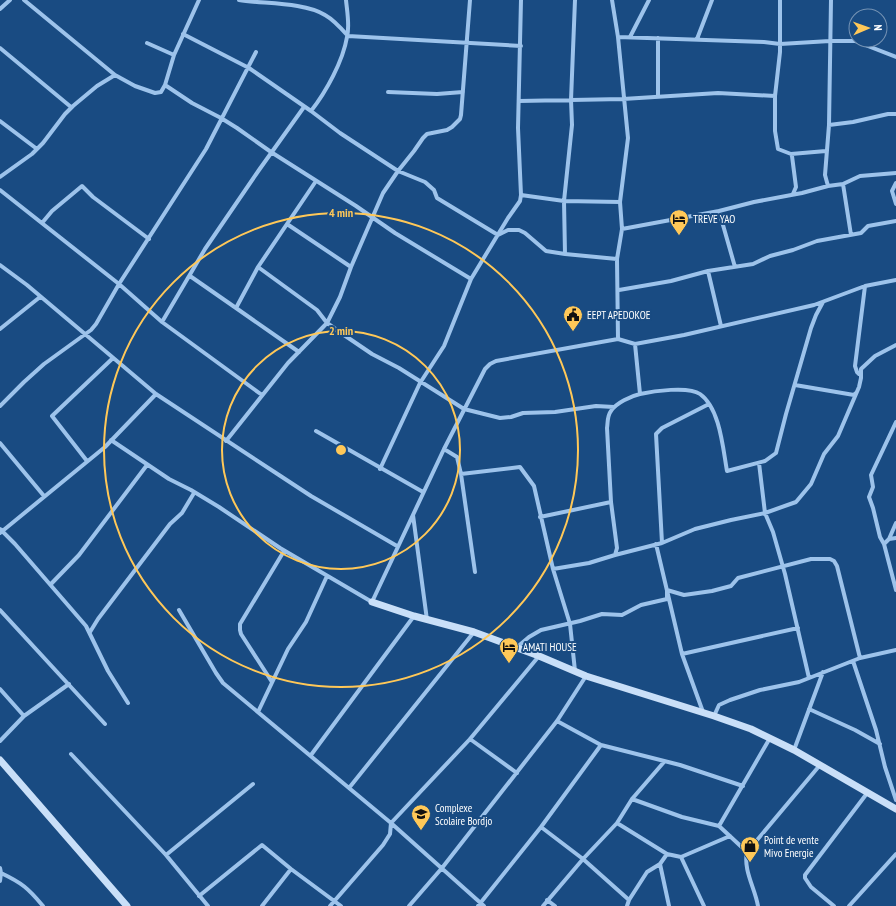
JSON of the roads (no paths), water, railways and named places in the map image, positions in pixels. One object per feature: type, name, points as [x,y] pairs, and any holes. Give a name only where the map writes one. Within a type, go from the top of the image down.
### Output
[{"type":"street","points":[[0,9],[10,0]]},
{"type":"street","points":[[24,0],[115,75],[135,86],[155,93],[161,92],[165,85],[174,55],[199,0]]},
{"type":"street","points":[[239,0],[316,10],[334,21],[348,36],[521,46]]},
{"type":"street","points":[[311,111],[318,103],[339,63],[348,36],[346,0]]},
{"type":"street","points":[[226,441],[262,395],[327,322],[340,297],[351,267],[383,193],[398,171],[427,134],[447,130],[460,119],[462,115],[470,0]]},
{"type":"street","points":[[380,469],[420,383],[444,346],[471,279],[520,201],[519,101],[521,0]]},
{"type":"street","points":[[564,254],[564,201],[572,126],[571,100],[574,0]]},
{"type":"street","points":[[612,0],[618,37],[628,138],[620,202],[622,229],[618,259],[618,339]]},
{"type":"street","points":[[630,37],[649,0]]},
{"type":"street","points":[[697,39],[712,0]]},
{"type":"street","points":[[780,0],[780,44],[775,96],[775,130],[778,147],[781,151],[791,154],[826,151]]},
{"type":"street","points":[[828,186],[825,175],[829,125],[831,0]]},
{"type":"street","points":[[183,34],[249,68],[340,133],[398,171],[425,182],[434,190],[437,198],[498,235]]},
{"type":"street","points":[[618,37],[697,39],[780,44],[830,41],[855,42],[896,57]]},
{"type":"street","points":[[658,38],[658,97]]},
{"type":"street","points":[[147,43],[174,55]]},
{"type":"street","points":[[0,48],[72,107]]},
{"type":"street","points":[[0,406],[44,364],[96,324],[119,284],[216,132],[221,118],[249,68],[256,52]]},
{"type":"street","points":[[0,177],[37,149],[72,107],[98,86],[115,75]]},
{"type":"street","points":[[165,85],[199,107],[221,118],[395,233],[471,279]]},
{"type":"street","points":[[388,92],[424,94],[463,92]]},
{"type":"street","points":[[519,101],[623,99],[718,93],[775,96]]},
{"type":"street","points":[[162,322],[205,249],[271,152],[304,107]]},
{"type":"street","points":[[829,125],[854,122],[888,114],[896,114]]},
{"type":"street","points":[[0,120],[37,149]]},
{"type":"street","points":[[791,154],[796,188],[793,194]]},
{"type":"street","points":[[622,229],[719,211],[828,186],[843,184],[860,176],[896,173]]},
{"type":"street","points":[[236,308],[258,267],[316,181]]},
{"type":"street","points":[[896,182],[892,191],[896,204]]},
{"type":"street","points":[[843,184],[851,234]]},
{"type":"street","points":[[42,223],[52,211],[82,186],[93,197],[149,239]]},
{"type":"street","points":[[0,190],[119,284],[162,322],[262,395]]},
{"type":"street","points":[[521,195],[564,201],[620,202]]},
{"type":"street","points":[[719,211],[735,267]]},
{"type":"street","points":[[619,290],[671,281],[708,271],[753,264],[770,256],[793,250],[817,241],[861,232],[868,226],[896,221]]},
{"type":"street","points":[[287,224],[351,267]]},
{"type":"street","points":[[498,235],[508,230],[519,230],[546,250],[564,254],[618,259]]},
{"type":"street","points":[[1,266],[156,394],[280,475],[297,488],[397,546]]},
{"type":"street","points":[[258,267],[317,310],[327,322],[372,354],[464,409],[500,418],[523,413],[555,412],[596,406],[614,406],[640,394],[673,390],[691,390],[700,394],[715,414],[727,471],[768,459],[776,453],[786,414],[814,322],[819,308],[824,301]]},
{"type":"street","points":[[708,271],[721,326]]},
{"type":"street","points":[[190,276],[299,352]]},
{"type":"street","points":[[372,602],[397,546],[444,449],[485,369],[490,364],[496,361],[618,339],[635,344],[684,335],[814,305],[865,286],[896,280]]},
{"type":"street","points":[[865,286],[855,366],[857,372],[859,374],[861,373],[861,369],[875,356],[896,345]]},
{"type":"street","points":[[0,329],[40,297]]},
{"type":"street","points":[[635,344],[640,394]]},
{"type":"street","points":[[87,461],[52,416],[114,358]]},
{"type":"street","points":[[553,569],[589,563],[662,543],[696,529],[765,513],[796,502],[811,484],[824,454],[838,436],[856,393],[861,378],[861,369]]},
{"type":"street","points":[[795,385],[854,395],[856,393]]},
{"type":"street","points":[[128,703],[108,672],[90,632],[51,584],[15,544],[1,531],[111,440],[156,394]]},
{"type":"street","points":[[662,543],[656,434],[662,428],[709,404]]},
{"type":"street","points":[[614,406],[608,419],[611,502],[617,548],[615,555]]},
{"type":"street","points":[[896,422],[871,475],[873,487],[869,497],[880,537],[884,544],[896,590]]},
{"type":"street","points":[[316,431],[380,469],[424,492]]},
{"type":"street","points":[[111,440],[169,479],[177,482],[219,507],[284,551],[372,602],[427,620],[474,632],[586,676],[714,716],[770,738],[794,750],[896,809]]},
{"type":"street","points":[[0,443],[44,496]]},
{"type":"street","points":[[444,449],[457,457],[462,474],[475,572]]},
{"type":"street","points":[[759,462],[765,513],[773,532],[783,565],[809,678]]},
{"type":"street","points":[[51,584],[79,555],[147,465]]},
{"type":"street","points":[[462,474],[520,466],[534,486],[553,569],[570,624],[575,672]]},
{"type":"street","points":[[90,632],[113,598],[170,524],[182,513],[194,493]]},
{"type":"street","points":[[540,517],[611,502]]},
{"type":"street","points":[[413,514],[427,620]]},
{"type":"street","points":[[884,544],[889,539],[896,522]]},
{"type":"street","points":[[889,539],[896,538]]},
{"type":"street","points":[[656,544],[682,654],[702,712]]},
{"type":"street","points":[[272,682],[241,634],[240,627],[284,551]]},
{"type":"street","points":[[667,590],[684,595],[712,591],[730,586],[738,578],[783,565],[820,558],[830,559],[836,563],[860,658]]},
{"type":"street","points":[[258,712],[288,649],[306,622],[327,576]]},
{"type":"street","points":[[516,648],[529,637],[541,630],[570,624],[602,614],[622,615],[641,605],[667,598],[667,590]]},
{"type":"street","points":[[0,610],[105,724]]},
{"type":"street","points":[[179,610],[219,678],[391,823],[481,905],[602,745]]},
{"type":"street","points":[[311,755],[414,616]]},
{"type":"street","points":[[682,654],[798,628]]},
{"type":"street","points":[[349,788],[474,632]]},
{"type":"street","points":[[714,716],[719,706],[730,700],[760,690],[771,689],[809,678],[860,658],[896,650]]},
{"type":"street","points":[[330,906],[362,871],[383,845],[390,834],[391,823],[470,739],[538,656]]},
{"type":"street","points":[[853,661],[880,744],[885,767],[896,800]]},
{"type":"street","points":[[794,750],[823,672]]},
{"type":"street","points":[[409,906],[442,868],[517,773],[557,721],[586,676]]},
{"type":"street","points":[[0,741],[24,716],[69,684]]},
{"type":"street","points":[[0,689],[24,716]]},
{"type":"street","points":[[809,709],[855,730],[880,744]]},
{"type":"street","points":[[557,721],[602,745],[685,767],[743,786]]},
{"type":"street","points":[[719,826],[770,738]]},
{"type":"street","points":[[470,739],[517,773]]},
{"type":"street","points":[[71,754],[166,855],[208,906]]},
{"type":"street","points":[[0,760],[127,906]]},
{"type":"street","points":[[543,906],[617,823],[632,799],[664,762]]},
{"type":"street","points":[[758,906],[745,862],[747,852],[820,765]]},
{"type":"street","points":[[166,855],[253,784]]},
{"type":"street","points":[[834,906],[811,887],[805,878],[805,875],[868,792]]},
{"type":"street","points":[[632,799],[682,817],[719,826],[747,852]]},
{"type":"street","points":[[617,823],[668,854],[681,857],[730,836]]},
{"type":"street","points":[[541,827],[583,860],[629,900]]},
{"type":"street","points":[[199,896],[262,845],[291,869],[335,900],[341,906]]},
{"type":"street","points":[[627,906],[629,900],[647,872],[660,864],[668,854]]},
{"type":"street","points":[[849,906],[896,854]]},
{"type":"street","points":[[681,857],[704,906]]},
{"type":"street","points":[[660,864],[669,906]]},
{"type":"street","points":[[262,906],[291,869]]},
{"type":"street","points":[[0,881],[1,871],[22,884],[43,906]]},
{"type":"street","points":[[547,900],[555,906]]},
{"type":"place","name":"TREVE YAO","points":[[679,236]]},
{"type":"place","name":"EEPT APEDOKOE","points":[[573,332]]},
{"type":"place","name":"AMATI HOUSE","points":[[509,664]]},
{"type":"place","name":"Complexe Scolaire Bordjo","points":[[421,831]]},
{"type":"place","name":"Point de vente Mivo Energie","points":[[750,863]]}]
